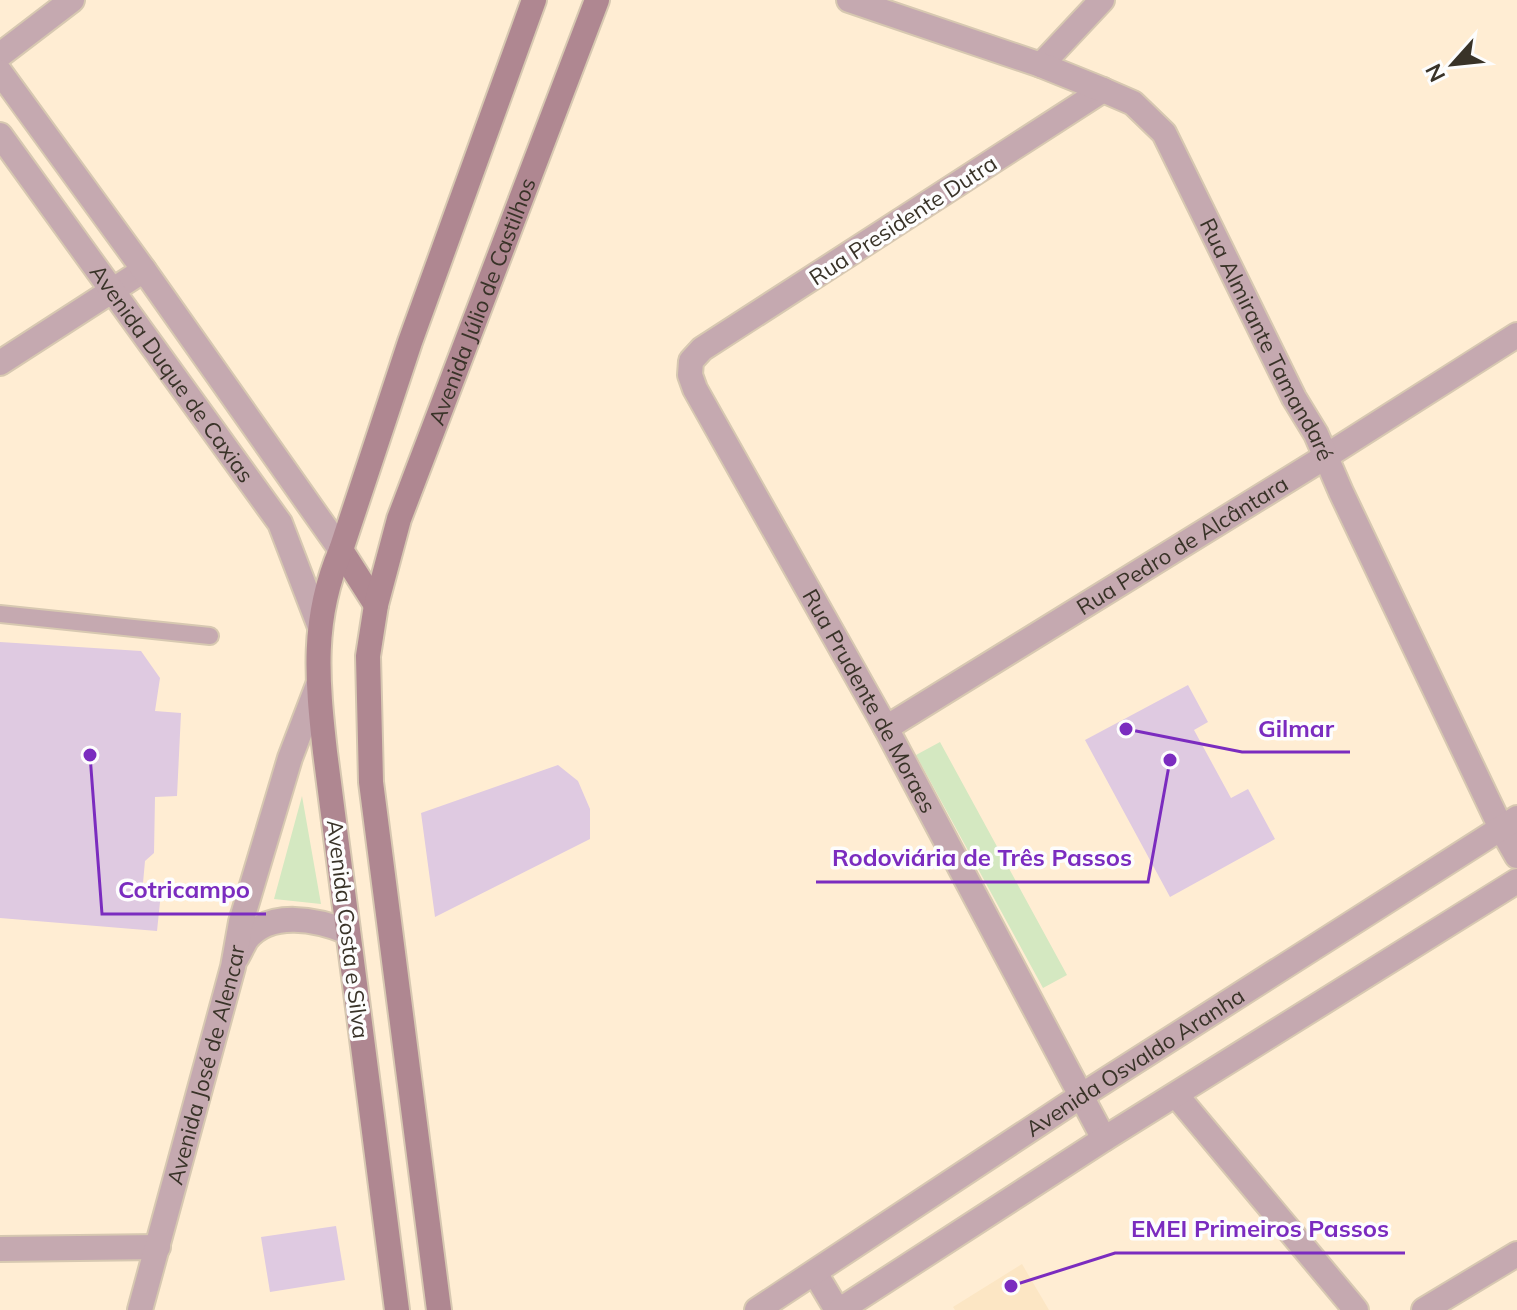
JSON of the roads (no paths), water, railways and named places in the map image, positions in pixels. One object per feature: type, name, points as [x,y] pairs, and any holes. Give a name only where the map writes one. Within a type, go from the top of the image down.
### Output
[{"type":"main road","points":[[376,605],[341,550],[410,342],[534,0]]},
{"type":"main road","name":"Avenida Júlio de Castilhos","points":[[376,605],[399,519],[597,0]]},
{"type":"main road","name":"Avenida Costa e Silva","points":[[341,550],[329,577],[320,627],[318,685],[397,1310]]},
{"type":"main road","name":"Avenida Costa e Silva","points":[[376,605],[368,656],[371,782],[439,1310]]},
{"type":"street","points":[[0,55],[72,0]]},
{"type":"street","name":"Rua Almirante Tamandaré","points":[[849,0],[1041,65],[1103,90],[1133,103],[1164,133],[1509,823],[1517,856]]},
{"type":"street","points":[[1041,65],[1102,0]]},
{"type":"street","name":"Avenida Duque de Caxias","points":[[0,72],[341,550]]},
{"type":"street","name":"Rua Presidente Dutra","points":[[702,349],[1103,90]]},
{"type":"street","name":"Avenida Duque de Caxias","points":[[0,135],[280,523],[320,627]]},
{"type":"street","points":[[0,363],[144,270]]},
{"type":"street","name":"Rua Pedro de Alcântara","points":[[886,728],[1517,335]]},
{"type":"street","name":"Rua Prudente de Moraes","points":[[702,349],[691,361],[690,375],[695,389],[886,728],[1104,1139]]},
{"type":"street","points":[[280,523],[309,504]]},
{"type":"street","name":"Avenida José de Alencar","points":[[140,1310],[233,967],[248,897],[290,758],[318,685]]},
{"type":"street","name":"Avenida Osvaldo Aranha","points":[[757,1310],[1081,1096],[1509,823]]},
{"type":"street","points":[[815,1273],[838,1310],[1104,1139],[1517,881]]},
{"type":"street","points":[[233,967],[246,940],[258,929],[275,922],[296,919],[348,932]]},
{"type":"street","points":[[1176,1095],[1356,1310]]},
{"type":"street","points":[[0,1249],[158,1247]]},
{"type":"street","points":[[1424,1310],[1517,1254]]},
{"type":"lane","points":[[0,614],[210,636]]},
{"type":"place","name":"Gilmar","points":[[1126,729]]},
{"type":"place","name":"Cotricampo","points":[[90,755]]},
{"type":"place","name":"Rodoviária de Três Passos","points":[[1170,760]]},
{"type":"place","name":"EMEI Primeiros Passos","points":[[1011,1286]]}]
